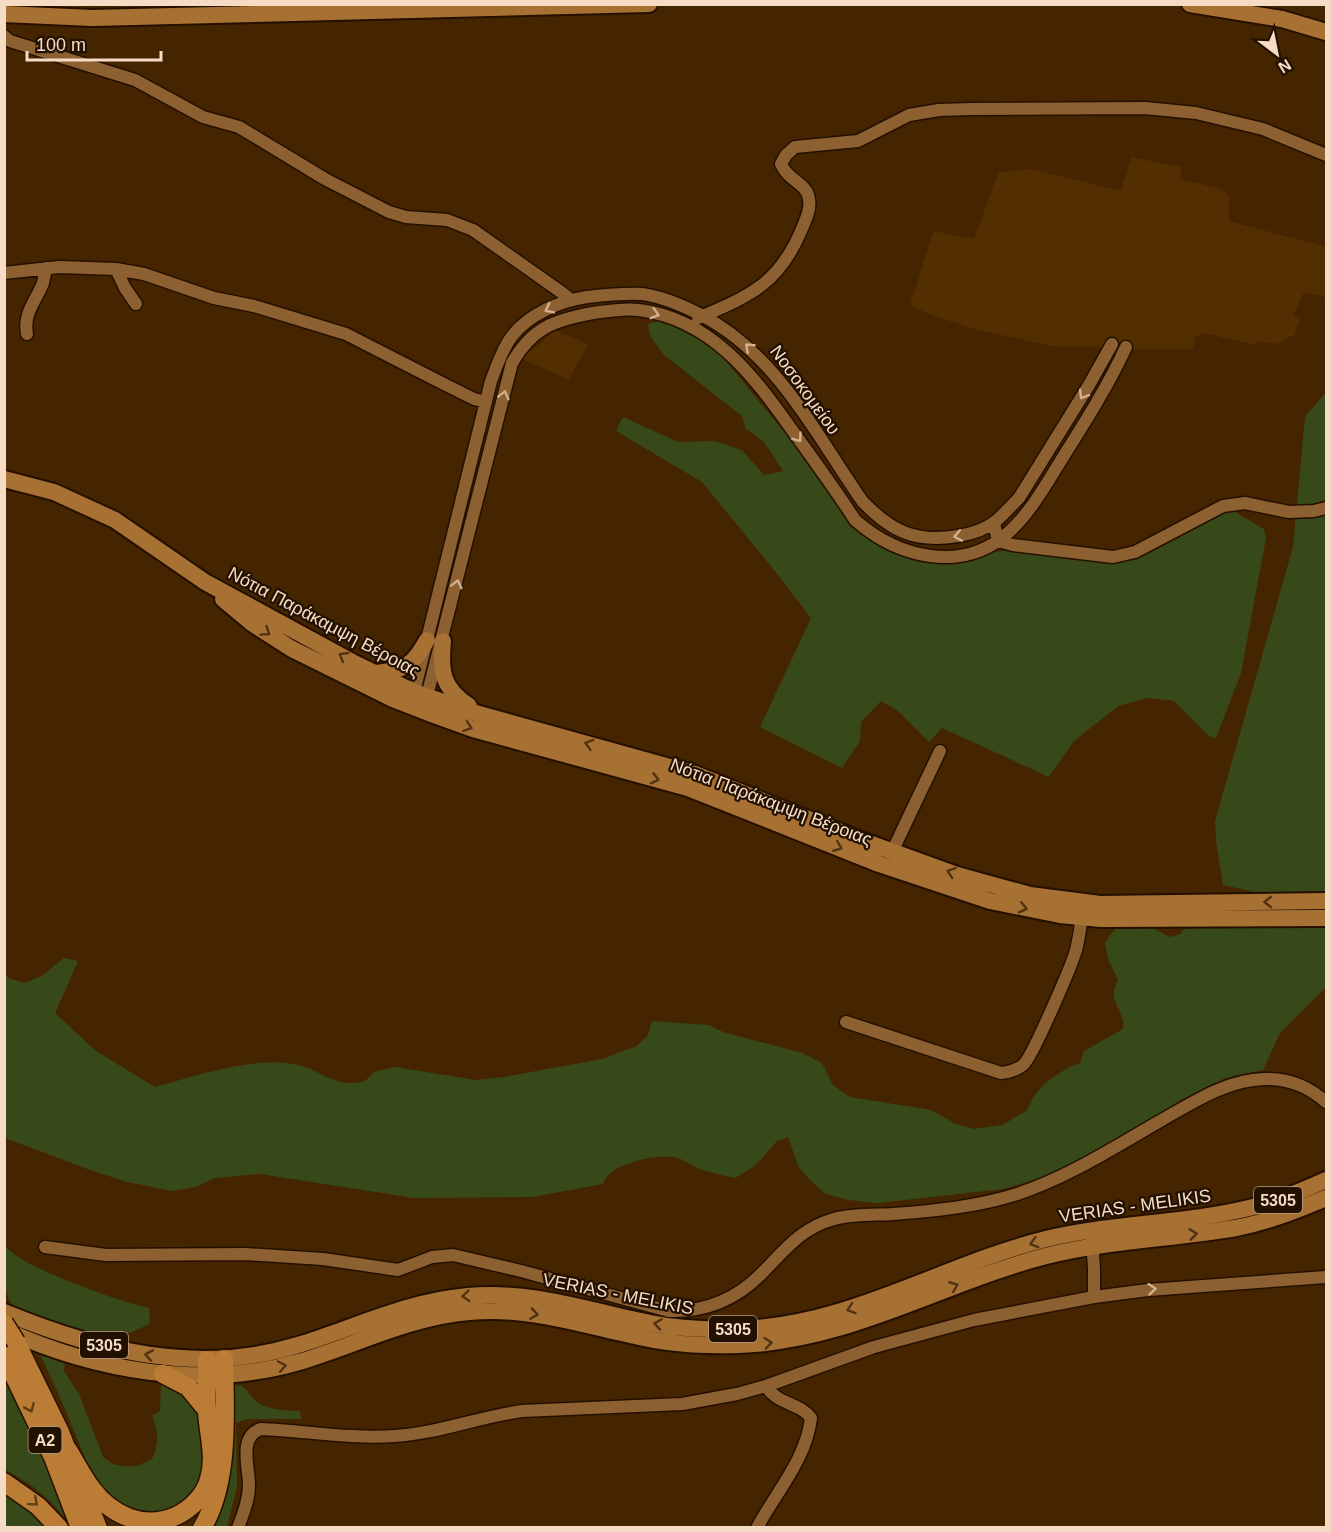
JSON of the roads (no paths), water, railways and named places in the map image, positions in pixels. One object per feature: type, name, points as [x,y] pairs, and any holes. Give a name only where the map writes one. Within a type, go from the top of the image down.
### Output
[{"type":"highway","name":"Α2","points":[[4,1323],[8,1342],[80,1527]]},
{"type":"highway","name":"Α2","points":[[8,1342],[34,1376],[68,1450],[98,1527]]},
{"type":"highway","points":[[68,1450],[91,1489],[103,1502],[120,1514],[133,1520],[148,1522],[164,1521],[180,1514],[194,1504],[203,1493],[209,1479],[211,1438],[206,1409],[216,1368]]},
{"type":"highway","points":[[202,1527],[215,1502],[220,1479],[216,1368]]},
{"type":"highway","points":[[163,1374],[188,1387],[206,1409]]},
{"type":"highway","points":[[4,1482],[38,1506],[59,1527]]},
{"type":"main road","points":[[4,14],[92,18],[382,7],[649,4]]},
{"type":"main road","points":[[1190,4],[1282,19],[1326,32]]},
{"type":"main road","name":"Νότια Παράκαμψη Βέροιας","points":[[4,479],[54,492],[91,507],[115,520],[206,582],[376,673],[473,729],[688,788],[879,864],[990,901],[1082,917],[1326,918]]},
{"type":"main road","name":"Νότια Παράκαμψη Βέροιας","points":[[206,582],[212,591],[253,624],[292,649],[418,698],[695,774],[892,852],[1001,888],[1060,900],[1100,904],[1326,901]]},
{"type":"main road","points":[[376,673],[411,665],[435,640],[447,685],[453,694],[479,714]]},
{"type":"main road","name":"VERIAS - MELIKIS","points":[[8,1342],[39,1343],[91,1359],[163,1374],[297,1362],[397,1327],[436,1317],[497,1310],[529,1313],[647,1339],[691,1345],[742,1345],[794,1340],[860,1323],[1000,1269],[1092,1237],[1238,1211],[1286,1198],[1326,1180]]},
{"type":"main road","name":"VERIAS - MELIKIS","points":[[1092,1237],[1234,1228],[1271,1219],[1325,1199]]},
{"type":"main road","name":"VERIAS - MELIKIS","points":[[4,1312],[62,1334],[94,1343],[216,1368]]},
{"type":"street","points":[[4,36],[10,41],[135,80],[202,117],[239,127],[325,179],[389,213],[406,217],[447,220],[473,230],[571,300]]},
{"type":"street","points":[[685,324],[755,292],[776,274],[795,246],[807,216],[809,199],[803,186],[785,174],[782,164],[786,155],[795,147],[858,141],[909,116],[939,110],[1145,108],[1196,113],[1263,129],[1326,155]]},
{"type":"street","points":[[27,334],[25,325],[30,306],[42,283],[46,268]]},
{"type":"street","points":[[4,273],[46,268],[116,269],[144,274],[214,298],[254,306],[346,334],[442,384],[486,402]]},
{"type":"street","points":[[116,269],[136,304]]},
{"type":"street","name":"Νοσοκομείου","points":[[435,640],[486,402],[500,356],[511,336],[525,322],[556,305],[571,300],[615,294],[641,294],[683,305],[722,326],[754,352],[777,378],[873,513],[907,534],[927,540],[965,535],[994,523],[1019,498],[1112,344]]},
{"type":"street","name":"Νοσοκομείου","points":[[435,640],[512,363],[521,347],[549,324],[567,318],[612,310],[638,310],[685,324],[717,343],[734,356],[759,384],[855,520],[871,534],[901,549],[936,557],[956,557],[977,551],[998,541],[1026,514],[1090,415],[1126,347]]},
{"type":"street","points":[[994,523],[998,541],[1013,545],[1113,557],[1135,552],[1223,506],[1245,503],[1289,512],[1326,508]]},
{"type":"street","points":[[418,698],[435,640]]},
{"type":"street","points":[[892,852],[940,751]]},
{"type":"street","points":[[846,1022],[1002,1073],[1013,1071],[1029,1059],[1072,963],[1082,917]]},
{"type":"street","points":[[45,1247],[106,1255],[246,1254],[312,1258],[398,1270],[432,1257],[453,1255],[669,1311],[683,1312],[716,1305],[736,1294],[763,1272],[788,1244],[804,1233],[835,1218],[928,1212],[988,1202],[1014,1195],[1043,1185],[1192,1103],[1236,1084],[1266,1079],[1293,1082],[1308,1088],[1326,1102]]},
{"type":"street","points":[[1092,1237],[1094,1297]]},
{"type":"street","points":[[238,1527],[247,1503],[249,1485],[247,1441],[255,1431],[261,1429],[360,1438],[396,1436],[433,1432],[499,1414],[522,1411],[682,1404],[766,1386],[874,1347],[945,1327],[1094,1297],[1148,1290],[1326,1277]]},
{"type":"street","points":[[757,1527],[797,1461],[805,1444],[811,1418],[808,1414],[772,1396],[766,1386]]}]
